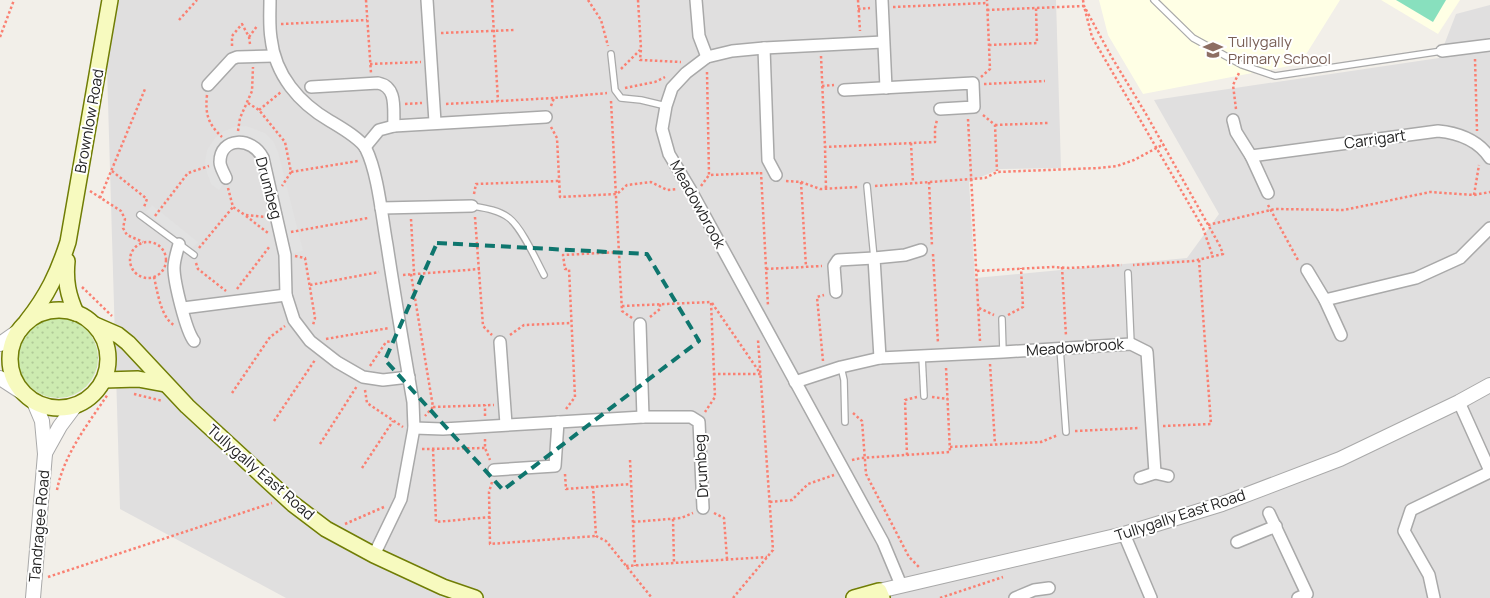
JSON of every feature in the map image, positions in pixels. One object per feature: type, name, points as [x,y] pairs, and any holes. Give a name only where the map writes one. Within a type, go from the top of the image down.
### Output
[{"type":"main road","name":"Brownlow Road","points":[[76,313],[69,297],[65,279],[68,242],[110,0]]},
{"type":"main road","name":"Brownlow Road","points":[[23,326],[48,293],[68,242]]},
{"type":"main road","points":[[106,386],[108,350],[102,334],[86,318],[64,310],[38,314],[23,326],[14,340],[10,366],[15,380],[29,397],[48,407],[62,408],[75,406],[106,386],[138,378],[165,384]]},
{"type":"main road","name":"Tullygally East Road","points":[[95,325],[118,335],[128,343],[187,406],[284,496],[326,529],[374,555],[444,587],[474,598]]},
{"type":"main road","name":"Tullygally East Road","points":[[854,598],[881,595]]},
{"type":"street","points":[[270,0],[270,38],[274,56],[285,80],[296,95],[316,113],[342,128],[365,147],[372,164],[381,208],[413,402],[414,428],[401,499],[374,555]]},
{"type":"street","points":[[427,0],[435,122]]},
{"type":"street","points":[[696,0],[699,36],[707,57]]},
{"type":"street","points":[[882,4],[886,88]]},
{"type":"street","name":"Meadowbrook","points":[[883,42],[764,48],[732,51],[707,57],[686,73],[672,88],[666,106],[662,129],[669,154],[690,188],[845,471],[883,542],[901,585]]},
{"type":"street","points":[[1442,51],[1490,45]]},
{"type":"street","points":[[764,48],[768,160],[776,175]]},
{"type":"street","points":[[208,85],[232,59],[237,57],[274,56]]},
{"type":"street","points":[[311,87],[371,83],[384,84],[390,88],[393,96],[394,126]]},
{"type":"street","points":[[844,90],[973,84],[971,107],[940,109]]},
{"type":"street","points":[[1234,116],[1236,132],[1251,156],[1268,193]]},
{"type":"street","points":[[365,147],[379,130],[394,126],[435,122],[546,117]]},
{"type":"street","name":"Carrigart","points":[[1251,156],[1438,131],[1450,132],[1484,150]]},
{"type":"street","name":"Drumbeg","points":[[233,144],[248,143],[258,149],[263,158],[277,218],[278,236],[285,254],[286,295],[294,320],[310,341],[337,362],[363,377],[383,380],[409,377]]},
{"type":"street","points":[[226,178],[220,163],[224,151],[233,144]]},
{"type":"street","points":[[381,208],[472,206]]},
{"type":"street","points":[[1325,300],[1416,278],[1460,258],[1490,228]]},
{"type":"street","points":[[179,244],[174,266],[176,282],[186,327],[194,341]]},
{"type":"street","points":[[836,292],[834,266],[838,260],[905,255],[921,250]]},
{"type":"street","points":[[874,258],[880,358]]},
{"type":"street","points":[[1307,270],[1325,300],[1341,335]]},
{"type":"street","points":[[183,308],[286,295]]},
{"type":"street","points":[[640,324],[643,417]]},
{"type":"street","points":[[0,344],[23,326]]},
{"type":"street","points":[[500,342],[506,424]]},
{"type":"street","name":"Meadowbrook","points":[[795,382],[841,367],[880,358],[1131,344],[1147,352],[1154,473]]},
{"type":"street","points":[[0,378],[29,397]]},
{"type":"street","name":"Tullygally East Road","points":[[881,595],[901,585],[1124,534],[1222,504],[1340,459],[1459,402],[1490,384]]},
{"type":"street","name":"Tandragee Road","points":[[29,397],[42,421],[45,454],[33,598]]},
{"type":"street","points":[[1434,598],[1428,575],[1404,531],[1410,510],[1490,472],[1459,402]]},
{"type":"street","name":"Tandragee Road","points":[[45,454],[60,426],[75,406]]},
{"type":"street","name":"Drumbeg","points":[[414,428],[691,416],[699,422],[703,508]]},
{"type":"street","points":[[494,470],[555,466],[558,422]]},
{"type":"street","points":[[1140,478],[1154,473],[1168,476]]},
{"type":"street","points":[[1269,513],[1307,594],[1298,598]]},
{"type":"street","points":[[1237,542],[1276,526]]},
{"type":"street","points":[[1124,534],[1150,598]]},
{"type":"street","points":[[1015,598],[1034,590],[1049,588]]},
{"type":"lane","points":[[1154,0],[1194,38],[1242,65],[1275,76],[1442,51]]},
{"type":"lane","points":[[610,54],[615,90],[620,98],[641,100],[666,106]]},
{"type":"lane","points":[[868,186],[874,258]]},
{"type":"lane","points":[[472,206],[492,210],[509,218],[527,243],[544,275]]},
{"type":"lane","points":[[140,215],[194,255]]},
{"type":"lane","points":[[1128,272],[1131,344]]},
{"type":"lane","points":[[1002,319],[1003,352]]},
{"type":"lane","points":[[1063,348],[1066,432]]},
{"type":"lane","points":[[922,356],[924,396]]},
{"type":"lane","points":[[841,367],[844,380],[845,422]]},
{"type":"path","points":[[0,37],[14,0]]},
{"type":"path","points":[[179,20],[197,0]]},
{"type":"path","points":[[366,0],[371,83]]},
{"type":"path","points":[[492,0],[498,102]]},
{"type":"path","points":[[588,0],[601,20],[610,54]]},
{"type":"path","points":[[638,0],[640,60],[683,62],[707,57],[709,175],[760,173]]},
{"type":"path","points":[[858,0],[860,43]]},
{"type":"path","points":[[1083,0],[1092,37],[1203,228],[1213,256]]},
{"type":"path","points":[[882,4],[987,2],[990,70],[973,84]]},
{"type":"path","points":[[987,10],[1084,6]]},
{"type":"path","points":[[977,271],[1146,264],[1199,260],[1223,254],[1164,144],[1111,56],[1084,6]]},
{"type":"path","points":[[989,45],[1037,43],[1036,8]]},
{"type":"path","points":[[270,25],[367,20]]},
{"type":"path","points":[[208,85],[206,108],[212,128],[233,144],[240,118],[252,91],[253,56],[249,37],[242,24],[232,36],[232,59]]},
{"type":"path","points":[[429,33],[514,30]]},
{"type":"path","points":[[820,46],[826,188]]},
{"type":"path","points":[[1474,48],[1478,126],[1484,150],[1474,195]]},
{"type":"path","points":[[613,75],[641,49]]},
{"type":"path","points":[[370,64],[431,62]]},
{"type":"path","points":[[1234,116],[1233,86],[1242,65]]},
{"type":"path","points":[[973,84],[1045,81]]},
{"type":"path","points":[[259,110],[290,87]]},
{"type":"path","points":[[100,198],[145,90]]},
{"type":"path","points":[[615,90],[610,99],[622,311],[640,324],[660,309],[660,304]]},
{"type":"path","points":[[393,105],[498,102],[554,98]]},
{"type":"path","points":[[248,103],[259,110],[285,142],[290,172],[273,201]]},
{"type":"path","points":[[971,107],[995,125],[1048,123]]},
{"type":"path","points":[[971,107],[972,180],[979,308],[995,444]]},
{"type":"path","points":[[825,147],[935,142],[935,128],[940,109]]},
{"type":"path","points":[[546,117],[557,138],[560,197],[616,194],[627,185],[651,182],[666,190],[690,188]]},
{"type":"path","points":[[995,125],[997,172]]},
{"type":"path","points":[[911,143],[913,183]]},
{"type":"path","points":[[760,183],[776,175],[787,182],[802,182],[820,189],[972,180],[986,178],[997,172],[1099,168],[1117,166],[1134,160],[1164,144]]},
{"type":"path","points":[[732,598],[773,550],[757,329],[769,315],[760,183],[760,173],[768,160]]},
{"type":"path","points":[[290,172],[361,161],[363,164],[372,164]]},
{"type":"path","points":[[150,223],[188,173],[220,163]]},
{"type":"path","points":[[112,171],[147,199],[140,215]]},
{"type":"path","points":[[226,178],[233,207],[251,219]]},
{"type":"path","points":[[559,181],[476,184],[472,206],[476,224],[483,326],[500,342],[524,325],[571,323]]},
{"type":"path","points":[[802,182],[806,267]]},
{"type":"path","points":[[853,460],[950,452],[948,399],[942,355],[929,182]]},
{"type":"path","points":[[87,198],[89,190],[121,211],[126,219],[123,228],[127,235],[160,246],[165,256],[164,267],[162,272],[154,277],[145,278],[139,276],[131,267],[130,261],[133,249],[144,242]]},
{"type":"path","points":[[1208,225],[1271,210],[1344,210],[1430,192],[1474,195],[1490,192]]},
{"type":"path","points":[[233,207],[194,255],[198,269],[232,296],[278,236],[368,218]]},
{"type":"path","points":[[411,207],[413,273],[433,408]]},
{"type":"path","points":[[1271,210],[1300,266],[1307,270]]},
{"type":"path","points":[[245,215],[277,218]]},
{"type":"path","points":[[558,422],[575,397],[568,269],[564,269],[563,255],[620,252]]},
{"type":"path","points":[[285,254],[304,258],[315,318],[310,341],[401,326]]},
{"type":"path","points":[[950,446],[1041,442],[1066,432],[1211,424],[1199,260]]},
{"type":"path","points":[[766,269],[834,266]]},
{"type":"path","points":[[1062,267],[1063,348]]},
{"type":"path","points":[[979,308],[1002,319],[1023,307],[1021,268]]},
{"type":"path","points":[[392,277],[413,273],[480,269]]},
{"type":"path","points":[[310,285],[380,272]]},
{"type":"path","points":[[154,277],[160,303],[170,323],[179,328],[186,327]]},
{"type":"path","points":[[80,286],[115,319]]},
{"type":"path","points":[[826,372],[821,354],[817,297],[836,292]]},
{"type":"path","points":[[711,302],[761,374]]},
{"type":"path","points":[[622,306],[711,302]]},
{"type":"path","points":[[699,422],[714,397],[711,302]]},
{"type":"path","points":[[232,393],[270,337],[294,320]]},
{"type":"path","points":[[274,421],[321,350]]},
{"type":"path","points":[[713,374],[761,374]]},
{"type":"path","points":[[320,444],[363,377]]},
{"type":"path","points":[[56,493],[60,474],[106,386]]},
{"type":"path","points":[[134,394],[187,406]]},
{"type":"path","points":[[907,455],[905,400],[924,396],[948,399]]},
{"type":"path","points":[[414,428],[433,408],[504,404]]},
{"type":"path","points":[[844,405],[862,421],[866,474],[909,557],[932,579]]},
{"type":"path","points":[[362,468],[393,421]]},
{"type":"path","points":[[411,450],[485,448]]},
{"type":"path","points":[[433,449],[436,522],[490,517],[490,544],[596,536],[606,541],[652,598]]},
{"type":"path","points":[[630,460],[635,566]]},
{"type":"path","points":[[555,466],[565,470],[566,489],[631,484]]},
{"type":"path","points":[[770,502],[792,500],[808,484],[845,471]]},
{"type":"path","points":[[593,486],[596,536]]},
{"type":"path","points":[[48,577],[275,502],[284,496]]},
{"type":"path","points":[[326,529],[342,525],[401,499]]},
{"type":"path","points":[[633,522],[681,518],[703,508],[724,518],[727,559]]},
{"type":"path","points":[[673,519],[674,563]]},
{"type":"path","points":[[626,566],[767,556]]},
{"type":"path","points":[[47,584],[48,568]]},
{"type":"highlighted area","points":[[437,243],[647,254],[699,341],[503,490],[385,360]]},
{"type":"shaded area","points":[[105,0],[1056,0],[1061,168],[1000,169],[969,182],[975,278],[1187,258],[1219,214],[1154,100],[1439,58],[1456,14],[1490,5],[1490,598],[286,598],[120,509]]},
{"type":"shaded area","name":"Tullygally Primary School","points":[[1099,0],[1340,0],[1300,64],[1143,94],[1108,35]]},
{"type":"shaded area","points":[[1381,0],[1460,0],[1438,34]]},
{"type":"shaded area","points":[[246,126],[265,133],[273,141],[278,152],[303,251],[285,255],[263,158],[248,143],[224,151],[226,178],[219,190],[211,184],[205,163],[207,150],[215,138],[224,131]]},
{"type":"shaded area","points":[[152,205],[198,242],[192,249],[146,212]]},
{"type":"green space","points":[[1396,0],[1446,0],[1433,22]]},
{"type":"green space","points":[[58,318],[73,321],[86,330],[95,343],[98,358],[95,373],[86,386],[73,395],[58,398],[43,395],[30,386],[21,373],[18,358],[21,343],[30,330],[43,321]]},
{"type":"place","name":"Tullygally Primary School","points":[[1213,50]]}]
